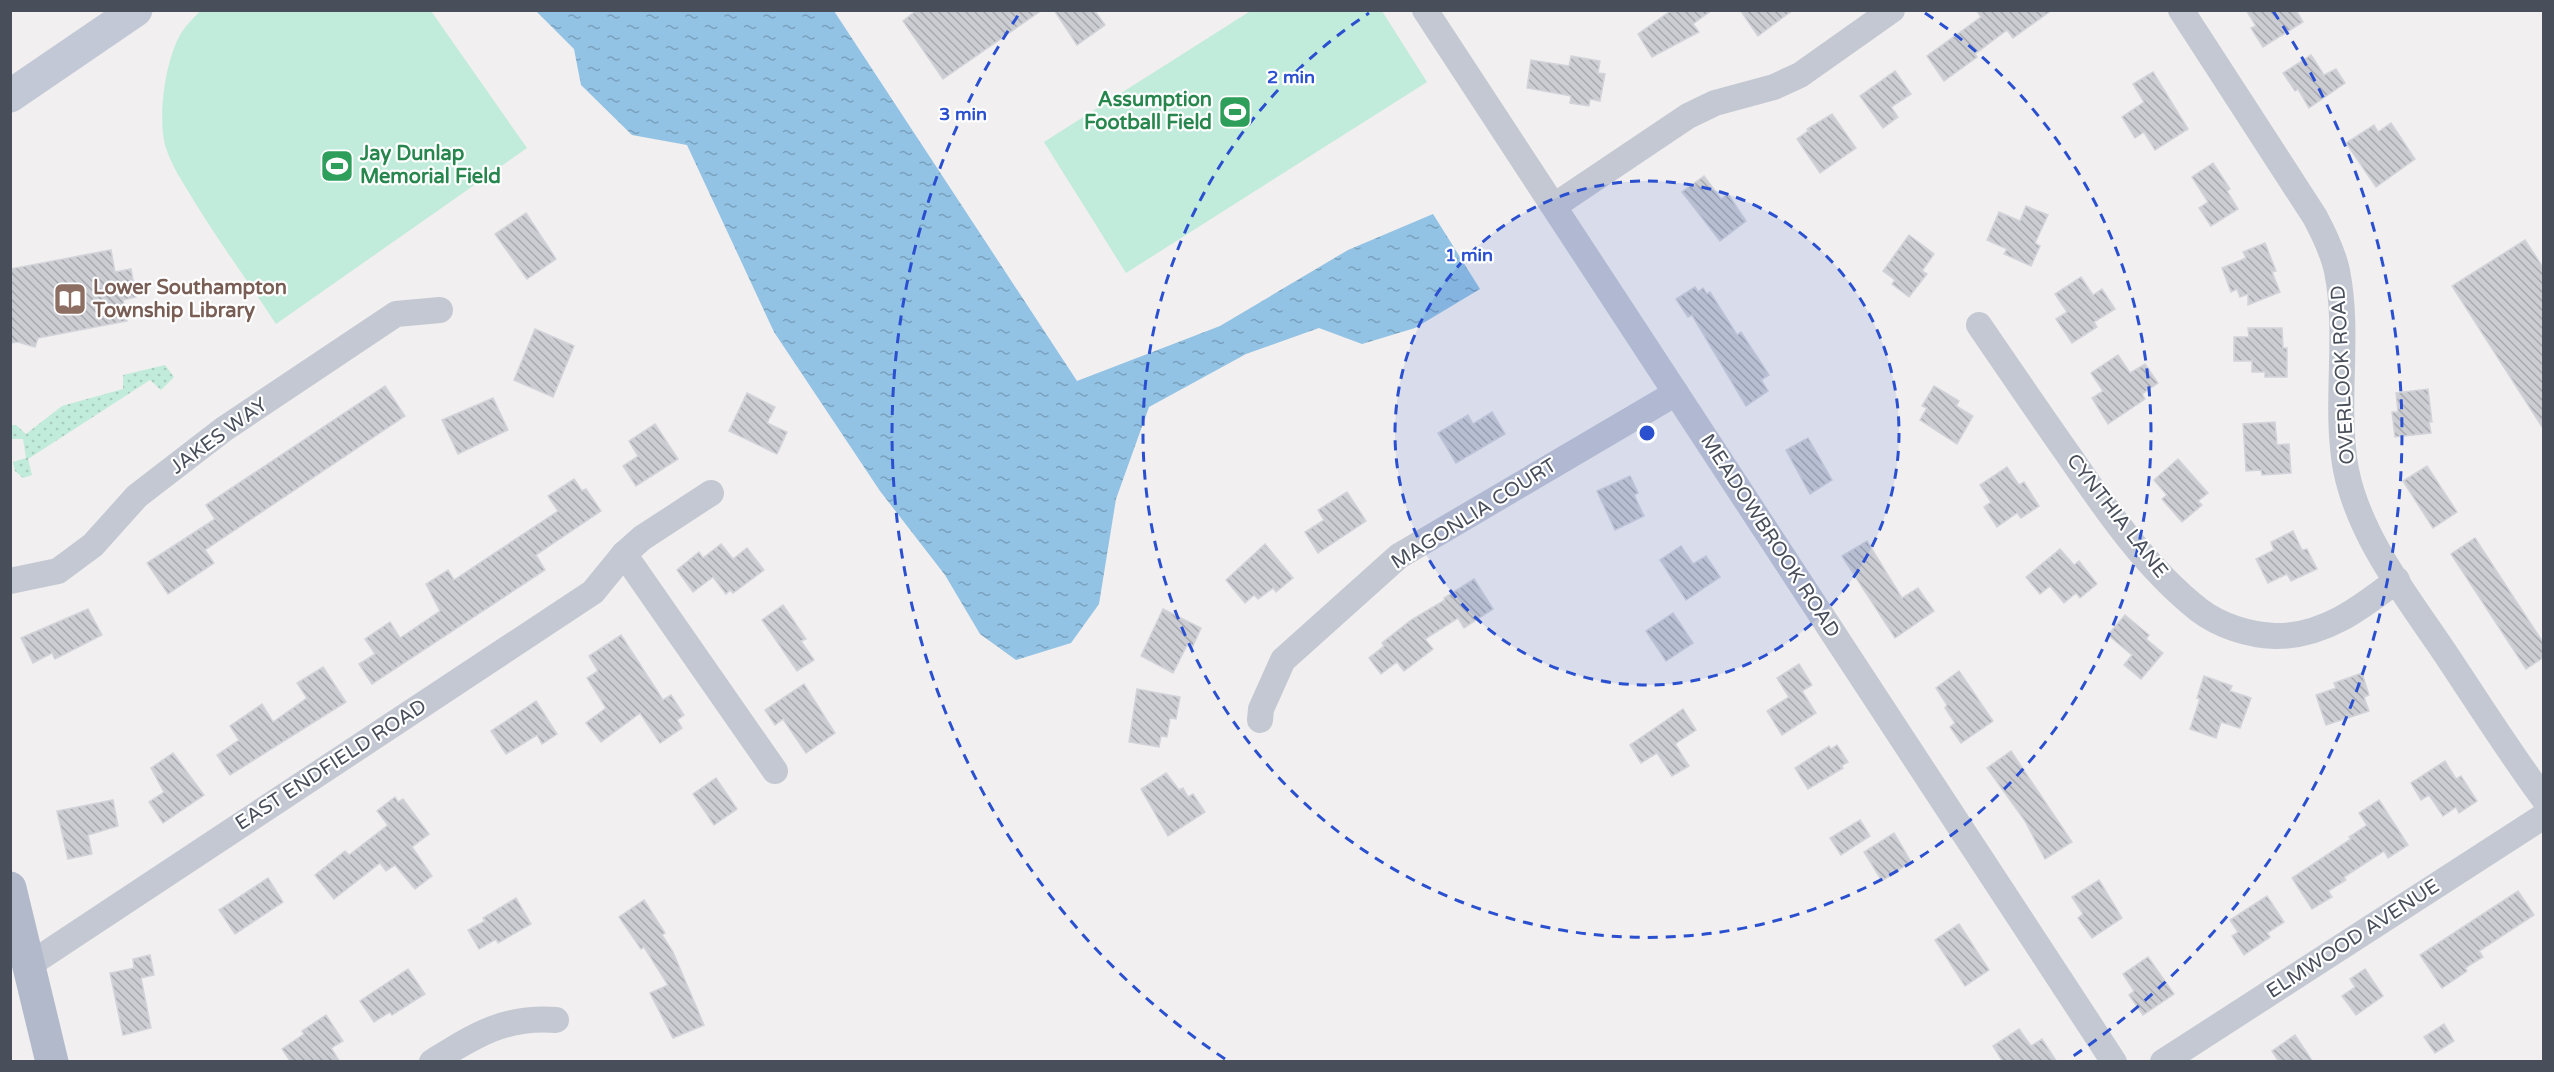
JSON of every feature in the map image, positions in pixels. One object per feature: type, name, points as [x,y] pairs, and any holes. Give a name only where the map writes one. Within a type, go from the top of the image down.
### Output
[{"type":"main road","points":[[10,96],[136,10]]},
{"type":"main road","points":[[11,895],[52,1062]]},
{"type":"street","name":"MEADOWBROOK ROAD","points":[[1425,10],[2114,1062]]},
{"type":"street","points":[[1554,206],[1688,116],[1715,103],[1774,87],[1800,75],[1892,10]]},
{"type":"street","name":"OVERLOOK ROAD","points":[[2181,10],[2315,217],[2329,244],[2341,294],[2343,437],[2346,469],[2367,531],[2397,580],[2544,799]]},
{"type":"street","name":"JAKES WAY","points":[[10,581],[58,571],[93,545],[136,496],[224,429],[396,314],[440,310]]},
{"type":"street","name":"CYNTHIA LANE","points":[[1979,325],[2101,502],[2159,571],[2199,610],[2223,624],[2249,633],[2276,636],[2303,633],[2321,629],[2345,617],[2397,580]]},
{"type":"street","name":"MAGONLIA COURT","points":[[1260,720],[1261,710],[1283,660],[1399,556],[1676,393]]},
{"type":"street","name":"EAST ENDFIELD ROAD","points":[[29,965],[593,592],[624,554],[642,538],[711,493]]},
{"type":"street","points":[[624,554],[775,771]]},
{"type":"street","name":"ELMWOOD AVENUE","points":[[2163,1062],[2544,816]]},
{"type":"street","points":[[432,1062],[484,1030],[528,1020],[556,1020]]},
{"type":"green space","name":"Assumption Football Field","points":[[1252,10],[1382,11],[1427,82],[1126,273],[1044,142]]},
{"type":"green space","name":"Jay Dunlap Memorial Field","points":[[200,11],[431,11],[527,148],[276,324],[194,201],[175,169],[163,136],[164,91],[170,60],[180,35]]},
{"type":"green space","points":[[165,365],[174,377],[161,390],[150,380],[28,459],[32,475],[23,478],[15,471],[13,462],[26,458],[23,439],[11,439],[11,425],[16,425],[26,434],[62,406],[123,389],[123,375]]},
{"type":"water","points":[[536,11],[834,11],[1077,381],[1220,326],[1348,250],[1433,214],[1480,289],[1415,328],[1362,344],[1319,328],[1246,354],[1149,407],[1116,499],[1099,604],[1071,643],[1016,660],[980,634],[945,575],[880,491],[774,332],[687,145],[632,135],[581,85],[574,49]]},
{"type":"building","points":[[917,10],[1042,10],[943,79],[903,21]]},
{"type":"building","points":[[1054,10],[1094,10],[1105,25],[1077,45]]},
{"type":"building","points":[[1672,10],[1712,10],[1693,24],[1699,32],[1652,57],[1638,34]]},
{"type":"building","points":[[1740,10],[1793,10],[1758,36]]},
{"type":"building","points":[[1976,10],[2052,10],[2013,38],[2007,30],[1975,54],[1977,57],[1944,81],[1927,56],[1981,17]]},
{"type":"building","points":[[2246,10],[2296,10],[2303,22],[2263,47],[2251,28],[2256,26]]},
{"type":"building","points":[[2311,55],[2324,75],[2336,69],[2345,83],[2309,108],[2298,89],[2295,91],[2283,73]]},
{"type":"building","points":[[1571,56],[1600,61],[1598,73],[1605,74],[1600,101],[1590,99],[1589,106],[1570,103],[1571,96],[1527,88],[1531,60],[1569,66]]},
{"type":"building","points":[[1895,71],[1911,94],[1891,107],[1898,117],[1883,128],[1860,96]]},
{"type":"building","points":[[2153,72],[2188,129],[2155,150],[2144,132],[2135,138],[2122,117],[2144,102],[2133,84]]},
{"type":"building","points":[[1832,114],[1856,148],[1820,173],[1797,139],[1808,131],[1807,129]]},
{"type":"building","points":[[2391,123],[2415,159],[2376,187],[2346,143],[2374,125],[2378,132]]},
{"type":"building","points":[[2213,163],[2230,189],[2227,191],[2238,209],[2211,226],[2199,208],[2208,202],[2192,177]]},
{"type":"building","points":[[1704,176],[1721,199],[1728,194],[1746,221],[1720,241],[1682,192]]},
{"type":"building","points":[[2026,206],[2048,215],[2035,243],[2040,246],[2031,266],[2004,254],[2007,249],[1987,240],[1999,212],[2020,221]]},
{"type":"building","points":[[526,213],[556,259],[527,279],[495,234]]},
{"type":"building","points":[[1909,235],[1934,254],[1922,271],[1927,274],[1909,297],[1892,284],[1895,280],[1883,271]]},
{"type":"building","points":[[2525,240],[2544,269],[2544,430],[2452,286]]},
{"type":"building","points":[[2265,243],[2276,271],[2272,272],[2280,292],[2248,305],[2248,294],[2240,297],[2237,289],[2231,292],[2222,268],[2246,258],[2243,252]]},
{"type":"building","name":"Lower Southampton Township Library","points":[[111,250],[115,272],[131,269],[136,297],[123,300],[127,321],[38,338],[35,347],[18,342],[10,343],[10,269]]},
{"type":"building","points":[[2081,277],[2093,295],[2102,289],[2115,309],[2094,322],[2097,327],[2072,343],[2056,319],[2067,312],[2055,294]]},
{"type":"building","points":[[1695,287],[1698,292],[1703,288],[1707,294],[1710,292],[1737,335],[1741,332],[1769,375],[1761,380],[1768,391],[1746,406],[1692,315],[1688,317],[1676,299]]},
{"type":"building","points":[[2248,328],[2282,328],[2283,348],[2287,348],[2287,377],[2265,377],[2265,372],[2252,372],[2252,361],[2234,361],[2234,337],[2249,337]]},
{"type":"building","points":[[535,329],[574,346],[553,397],[514,380]]},
{"type":"building","points":[[2118,355],[2130,373],[2145,364],[2158,383],[2142,394],[2145,399],[2108,424],[2092,398],[2103,391],[2091,373]]},
{"type":"building","points":[[385,386],[405,416],[205,550],[214,563],[168,594],[147,563],[215,519],[206,505]]},
{"type":"building","points":[[1934,386],[1959,401],[1956,406],[1973,416],[1957,444],[1920,420],[1927,408],[1922,406]]},
{"type":"building","points":[[2428,389],[2431,433],[2395,437],[2392,412],[2398,412],[2396,393]]},
{"type":"building","points":[[747,393],[775,407],[767,423],[787,432],[777,454],[729,431]]},
{"type":"building","points":[[493,398],[508,430],[458,454],[442,420]]},
{"type":"building","points":[[1492,412],[1505,434],[1456,463],[1438,433],[1468,415],[1473,424]]},
{"type":"building","points":[[2275,422],[2277,445],[2289,444],[2291,473],[2262,475],[2261,470],[2246,471],[2243,424]]},
{"type":"building","points":[[655,424],[678,459],[636,486],[623,466],[638,456],[629,441]]},
{"type":"building","points":[[1808,438],[1832,480],[1810,494],[1786,450]]},
{"type":"building","points":[[2178,459],[2208,493],[2198,501],[2202,505],[2182,522],[2162,499],[2167,495],[2154,480]]},
{"type":"building","points":[[2427,466],[2457,512],[2433,528],[2403,481]]},
{"type":"building","points":[[2007,467],[2019,485],[2024,482],[2039,506],[2021,518],[2017,513],[1997,527],[1984,507],[1991,502],[1980,485]]},
{"type":"building","points":[[1630,476],[1638,493],[1634,495],[1644,516],[1615,530],[1597,491]]},
{"type":"building","points":[[574,479],[582,491],[586,489],[601,511],[536,555],[545,570],[372,684],[359,664],[375,654],[365,639],[390,622],[400,638],[440,611],[426,584],[448,570],[454,580],[558,511],[548,496]]},
{"type":"building","points":[[1347,492],[1366,521],[1318,553],[1305,532],[1324,520],[1318,510]]},
{"type":"building","points":[[2293,531],[2302,550],[2307,549],[2317,569],[2291,581],[2287,574],[2268,583],[2256,559],[2274,550],[2271,542]]},
{"type":"building","points":[[2475,538],[2544,644],[2544,657],[2526,669],[2451,554]]},
{"type":"building","points":[[1867,541],[1902,598],[1918,588],[1934,611],[1895,638],[1842,556]]},
{"type":"building","points":[[721,544],[733,559],[747,548],[764,570],[733,593],[730,590],[726,594],[713,577],[693,592],[677,570],[699,552],[703,558]]},
{"type":"building","points":[[1265,544],[1293,578],[1276,592],[1273,588],[1258,599],[1254,595],[1245,603],[1226,580]]},
{"type":"building","points":[[1681,546],[1693,564],[1706,556],[1720,577],[1686,600],[1660,560]]},
{"type":"building","points":[[2060,549],[2074,565],[2079,561],[2097,584],[2080,598],[2076,593],[2064,603],[2050,586],[2040,594],[2026,577]]},
{"type":"building","points":[[1474,579],[1493,609],[1464,628],[1458,618],[1425,639],[1433,649],[1404,671],[1397,662],[1381,674],[1369,658],[1384,646],[1382,643],[1411,620]]},
{"type":"building","points":[[783,605],[806,639],[801,641],[814,660],[797,671],[762,620]]},
{"type":"building","points":[[88,609],[102,635],[55,659],[52,653],[33,663],[21,638]]},
{"type":"building","points":[[1163,609],[1201,628],[1192,648],[1187,645],[1173,673],[1141,656]]},
{"type":"building","points":[[1673,613],[1693,643],[1666,661],[1646,631]]},
{"type":"building","points":[[2125,615],[2149,635],[2146,639],[2163,653],[2141,679],[2124,665],[2132,655],[2108,635]]},
{"type":"building","points":[[621,635],[663,700],[671,695],[684,715],[677,720],[682,728],[660,743],[640,713],[601,742],[586,723],[606,708],[587,678],[598,671],[589,656]]},
{"type":"building","points":[[1799,664],[1812,685],[1802,691],[1816,713],[1782,735],[1767,711],[1789,697],[1777,678]]},
{"type":"building","points":[[323,667],[346,702],[230,775],[217,755],[239,740],[230,726],[262,704],[273,722],[307,698],[297,683]]},
{"type":"building","points":[[1959,671],[1993,721],[1961,743],[1950,727],[1955,723],[1936,688]]},
{"type":"building","points":[[2362,673],[2369,695],[2364,697],[2369,711],[2326,725],[2316,695],[2336,688],[2334,683]]},
{"type":"building","points":[[2204,676],[2232,686],[2230,691],[2251,698],[2240,728],[2221,722],[2216,738],[2190,729],[2200,699],[2197,698]]},
{"type":"building","points":[[804,684],[835,733],[806,753],[783,719],[775,725],[765,710]]},
{"type":"building","points":[[1137,689],[1180,697],[1176,719],[1170,718],[1167,737],[1161,736],[1159,747],[1129,742]]},
{"type":"building","points":[[536,701],[557,734],[542,744],[537,735],[506,754],[491,731]]},
{"type":"building","points":[[1683,709],[1696,730],[1675,744],[1689,766],[1672,776],[1657,753],[1641,763],[1630,745]]},
{"type":"building","points":[[1837,745],[1848,762],[1841,766],[1843,768],[1808,789],[1795,768],[1829,746],[1831,749]]},
{"type":"building","points":[[2011,751],[2072,842],[2045,859],[2025,821],[1987,768]]},
{"type":"building","points":[[173,753],[204,795],[163,823],[149,802],[164,792],[151,768]]},
{"type":"building","points":[[2445,761],[2456,779],[2461,776],[2477,801],[2459,813],[2456,807],[2443,816],[2429,795],[2421,800],[2411,783]]},
{"type":"building","points":[[1166,773],[1179,790],[1183,788],[1188,797],[1193,794],[1205,812],[1168,836],[1141,789]]},
{"type":"building","points":[[716,778],[737,809],[714,825],[693,794]]},
{"type":"building","points":[[395,797],[398,802],[403,799],[429,834],[412,847],[432,876],[415,889],[395,865],[386,871],[380,863],[334,899],[315,875],[345,851],[349,855],[388,825],[377,811]]},
{"type":"building","points":[[113,800],[118,826],[88,835],[92,854],[68,859],[57,811]]},
{"type":"building","points":[[2379,800],[2408,845],[2388,858],[2384,851],[2344,877],[2346,880],[2328,891],[2332,897],[2312,909],[2292,878],[2351,839],[2349,837],[2367,825],[2359,813]]},
{"type":"building","points":[[1860,820],[1870,836],[1841,855],[1830,838]]},
{"type":"building","points":[[1894,833],[1911,862],[1882,881],[1864,852]]},
{"type":"building","points":[[268,878],[283,902],[235,934],[219,910]]},
{"type":"building","points":[[2099,880],[2122,918],[2092,938],[2078,918],[2083,914],[2072,897]]},
{"type":"building","points":[[2518,891],[2534,915],[2479,951],[2483,957],[2465,968],[2467,971],[2442,988],[2420,955]]},
{"type":"building","points":[[2267,896],[2284,922],[2267,933],[2270,937],[2244,955],[2232,936],[2238,932],[2230,920]]},
{"type":"building","points":[[516,898],[531,924],[498,943],[496,939],[479,949],[468,930],[485,921],[483,918]]},
{"type":"building","points":[[644,900],[665,933],[662,935],[673,952],[704,1025],[673,1038],[650,993],[668,985],[644,947],[641,949],[619,917]]},
{"type":"building","points":[[1959,924],[1989,970],[1965,986],[1935,940]]},
{"type":"building","points":[[150,955],[154,975],[141,978],[151,1028],[123,1035],[110,973],[134,968],[133,959]]},
{"type":"building","points":[[2148,957],[2174,994],[2143,1015],[2129,995],[2134,991],[2123,974]]},
{"type":"building","points":[[408,969],[425,994],[392,1015],[390,1012],[374,1022],[360,1001]]},
{"type":"building","points":[[2365,969],[2383,996],[2356,1015],[2342,996],[2355,987],[2350,979]]},
{"type":"building","points":[[326,1015],[343,1041],[331,1048],[340,1062],[291,1062],[282,1049],[304,1034],[302,1031]]},
{"type":"building","points":[[2444,1024],[2454,1041],[2435,1053],[2424,1037]]},
{"type":"building","points":[[2019,1029],[2031,1046],[2042,1039],[2057,1062],[2003,1062],[1993,1046]]},
{"type":"building","points":[[2295,1035],[2313,1062],[2279,1062],[2272,1051]]},
{"type":"place","name":"Assumption Football Field","points":[[1235,112]]},
{"type":"place","name":"Jay Dunlap Memorial Field","points":[[337,166]]},
{"type":"place","name":"Lower Southampton Township Library","points":[[70,299]]}]
